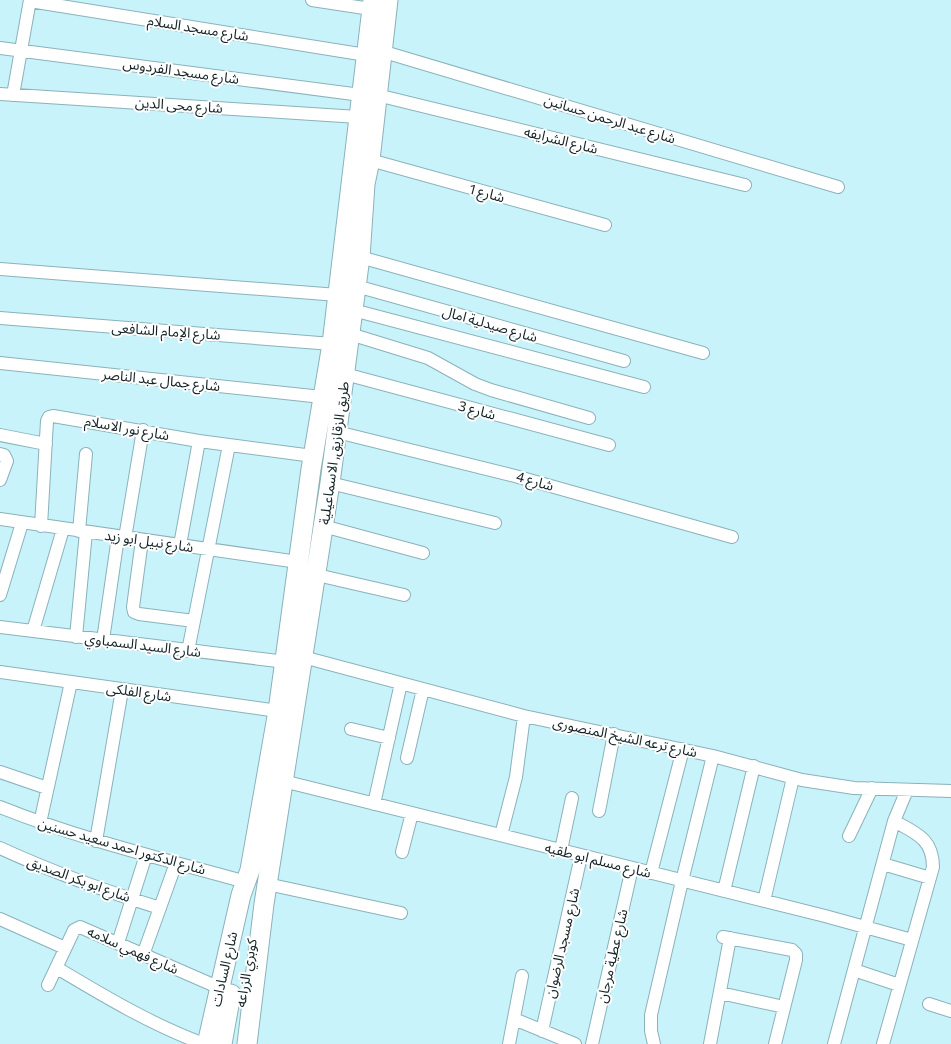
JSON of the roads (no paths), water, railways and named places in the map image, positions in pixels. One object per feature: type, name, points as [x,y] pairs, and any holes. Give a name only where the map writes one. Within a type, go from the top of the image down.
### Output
[{"type":"highway","name":"طريق الزقازيق, الاسماعيلية","points":[[243,888],[250,870],[278,711],[317,575],[346,374],[360,257],[365,184],[370,160],[369,95],[374,53],[388,0]]},
{"type":"highway","name":"طريق الزقازيق, الاسماعيلية","points":[[372,5],[374,53]]},
{"type":"highway","name":"طريق الزقازيق, الاسماعيلية","points":[[264,904],[283,781],[294,659],[298,562],[313,452],[332,344],[358,117],[369,95]]},
{"type":"highway","points":[[321,403],[338,423]]},
{"type":"highway","points":[[313,452],[334,452]]},
{"type":"highway","name":"شارع السادات","points":[[205,1044],[243,888]]},
{"type":"highway","name":"كوبري الزراعه","points":[[222,1044],[244,916],[243,888]]},
{"type":"highway","name":"شارع السادات","points":[[247,1044],[264,904]]},
{"type":"highway","name":"كوبري الزراعه","points":[[234,1044],[255,918],[264,904]]},
{"type":"street","points":[[6,94],[21,50],[30,0]]},
{"type":"street","name":"شارع مسجد السلام","points":[[30,0],[374,53]]},
{"type":"street","points":[[312,0],[372,5]]},
{"type":"street","name":"شارع مسجد الفردوس","points":[[0,48],[369,95]]},
{"type":"street","name":"شارع عبد الرحمن حسانين","points":[[374,53],[838,187]]},
{"type":"street","name":"شارع محى الدين","points":[[6,94],[358,117]]},
{"type":"street","name":"شارع الشرايفه","points":[[369,95],[744,185]]},
{"type":"street","name":"شارع 1","points":[[370,160],[605,225]]},
{"type":"street","points":[[360,257],[703,353]]},
{"type":"street","points":[[0,269],[338,295]]},
{"type":"street","name":"شارع صيدلية امال","points":[[356,286],[624,361]]},
{"type":"street","points":[[353,310],[644,387]]},
{"type":"street","name":"شارع الإمام الشافعى","points":[[0,318],[332,344]]},
{"type":"street","points":[[350,334],[428,358],[475,384],[491,390],[589,418]]},
{"type":"street","name":"شارع جمال عبد الناصر","points":[[0,363],[321,403]]},
{"type":"street","name":"شارع 3","points":[[346,374],[609,445]]},
{"type":"street","name":"شارع نور الاسلام","points":[[41,526],[47,421],[49,417],[53,416],[143,430],[229,445],[313,452]]},
{"type":"street","name":"شارع 4","points":[[338,423],[515,476],[732,537]]},
{"type":"street","points":[[103,640],[121,537],[143,430]]},
{"type":"street","points":[[0,435],[46,444]]},
{"type":"street","points":[[180,545],[199,441]]},
{"type":"street","points":[[188,651],[229,445]]},
{"type":"street","points":[[0,454],[4,455],[7,460],[0,480]]},
{"type":"street","points":[[76,637],[86,454]]},
{"type":"street","points":[[330,483],[495,523]]},
{"type":"street","name":"شارع نبيل ابو زيد","points":[[0,519],[298,562]]},
{"type":"street","points":[[0,596],[22,523]]},
{"type":"street","points":[[323,526],[423,553]]},
{"type":"street","points":[[33,632],[63,529]]},
{"type":"street","points":[[142,540],[133,607],[134,612],[194,621]]},
{"type":"street","points":[[317,575],[404,595]]},
{"type":"street","name":"شارع السيد السمباوي","points":[[0,627],[188,651],[294,659]]},
{"type":"street","name":"شارع ترعه الشيخ المنصورى","points":[[294,659],[401,683],[524,716],[714,756],[793,778],[835,786],[951,791]]},
{"type":"street","name":"شارع الفلكى","points":[[0,673],[278,711]]},
{"type":"street","points":[[40,823],[70,682]]},
{"type":"street","points":[[374,804],[401,683]]},
{"type":"street","points":[[407,758],[423,689]]},
{"type":"street","points":[[96,841],[122,690]]},
{"type":"street","points":[[501,835],[516,777],[524,716]]},
{"type":"street","points":[[352,730],[389,738]]},
{"type":"street","points":[[599,811],[614,734]]},
{"type":"street","points":[[651,873],[684,749]]},
{"type":"street","points":[[654,1044],[651,1031],[651,1015],[682,881],[714,756]]},
{"type":"street","points":[[724,891],[754,766]]},
{"type":"street","points":[[0,772],[47,788]]},
{"type":"street","points":[[764,901],[793,778]]},
{"type":"street","name":"شارع مسلم ابو طقيه","points":[[283,781],[764,901],[912,940]]},
{"type":"street","points":[[849,836],[872,788]]},
{"type":"street","points":[[834,1044],[894,821],[906,790]]},
{"type":"street","points":[[561,850],[572,798]]},
{"type":"street","name":"شارع الدكتور احمد سعيد حسنين","points":[[0,807],[40,823],[96,841],[176,863],[243,888]]},
{"type":"street","points":[[402,852],[412,813]]},
{"type":"street","points":[[883,1044],[933,868],[933,858],[925,841],[918,834],[894,821]]},
{"type":"street","name":"شارع ابو بكر الصديق","points":[[0,848],[80,881],[160,908]]},
{"type":"street","points":[[118,943],[146,854]]},
{"type":"street","name":"شارع مسجد الرضوان","points":[[542,1031],[581,856]]},
{"type":"street","points":[[143,955],[176,863]]},
{"type":"street","points":[[883,864],[930,878]]},
{"type":"street","name":"شارع عطية مرجان","points":[[592,1044],[632,868]]},
{"type":"street","points":[[268,884],[401,912]]},
{"type":"street","points":[[0,918],[65,948]]},
{"type":"street","name":"شارع فهمي سلامه","points":[[48,985],[74,930],[80,927],[220,988]]},
{"type":"street","points":[[710,1044],[720,992],[727,937],[792,950],[796,954],[775,1044]]},
{"type":"street","points":[[56,968],[142,1017],[174,1033],[205,1044]]},
{"type":"street","points":[[854,970],[899,985]]},
{"type":"street","points":[[509,1044],[522,976]]},
{"type":"street","points":[[720,992],[784,1008]]},
{"type":"street","points":[[929,1004],[951,1010]]},
{"type":"street","points":[[514,1019],[575,1044]]}]
